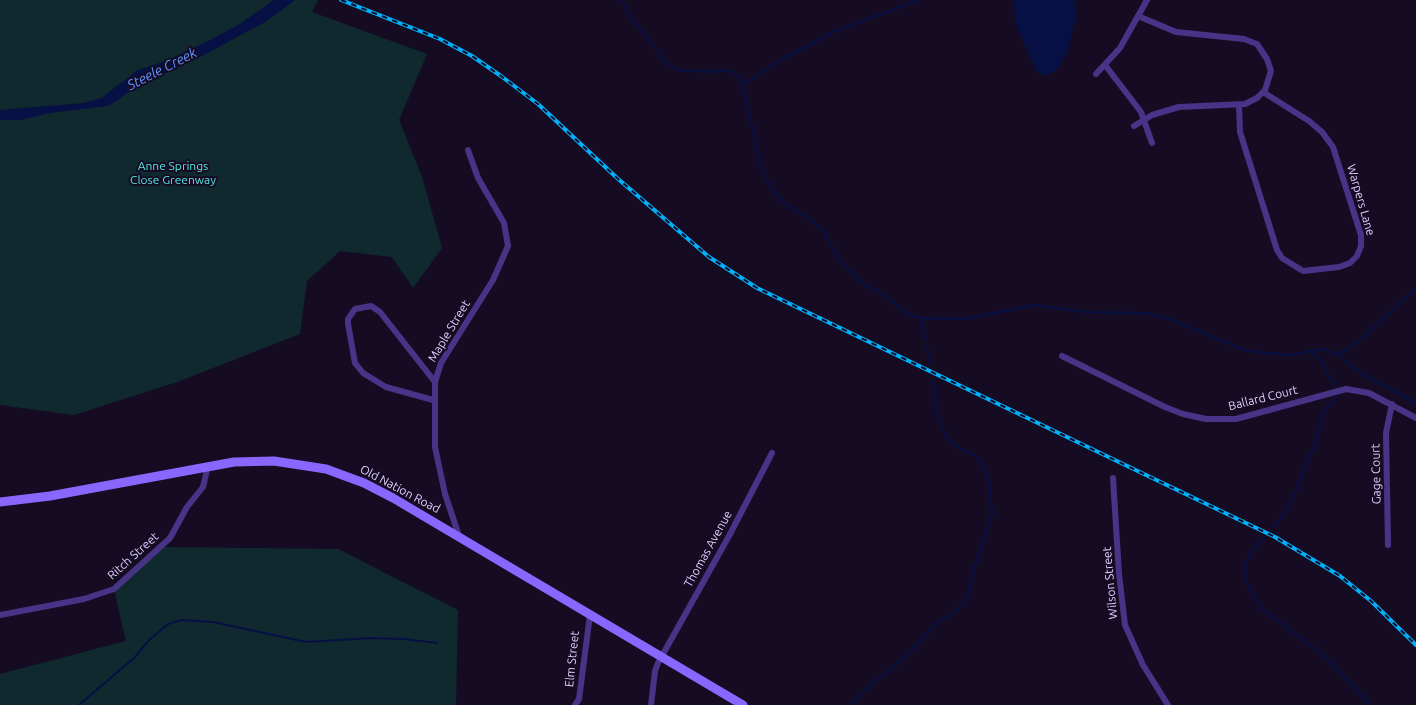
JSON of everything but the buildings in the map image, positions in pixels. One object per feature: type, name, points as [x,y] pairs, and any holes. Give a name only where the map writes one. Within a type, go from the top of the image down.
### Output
[{"type":"main road","name":"Old Nation Road","points":[[0,502],[50,496],[208,466],[243,462],[274,461],[326,469],[364,483],[458,536],[743,705]]},
{"type":"street","points":[[1096,74],[1120,48],[1147,0]]},
{"type":"street","points":[[1134,126],[1179,106],[1239,104],[1257,98],[1270,80],[1271,71],[1267,59],[1256,44],[1244,39],[1176,32],[1138,16]]},
{"type":"street","points":[[1105,65],[1131,96],[1145,120],[1152,143]]},
{"type":"street","name":"Warpers Lane","points":[[1239,104],[1240,132],[1277,250],[1282,258],[1303,270],[1339,268],[1350,263],[1357,256],[1361,246],[1361,236],[1333,147],[1322,132],[1309,121],[1263,92]]},
{"type":"street","name":"Maple Street","points":[[458,536],[438,463],[433,425],[435,382],[441,363],[493,280],[508,246],[504,223],[478,178],[468,150]]},
{"type":"street","points":[[433,400],[386,387],[363,373],[355,363],[348,324],[348,318],[355,309],[371,306],[380,312],[435,382]]},
{"type":"street","name":"Ballard Court","points":[[1062,356],[1165,407],[1206,420],[1236,419],[1346,389],[1369,393],[1416,418]]},
{"type":"street","name":"Gage Court","points":[[1388,545],[1386,434],[1392,404]]},
{"type":"street","name":"Thomas Avenue","points":[[651,705],[654,671],[755,488],[772,453]]},
{"type":"street","name":"Ritch Street","points":[[0,615],[84,599],[114,589],[170,538],[187,507],[203,487],[208,466]]},
{"type":"street","name":"Wilson Street","points":[[1113,478],[1119,574],[1125,625],[1143,665],[1168,705]]},
{"type":"street","name":"Elm Street","points":[[574,705],[579,699],[590,615]]},
{"type":"green space","name":"Anne Springs Close Greenway","points":[[0,0],[318,0],[312,12],[427,54],[399,120],[422,177],[442,248],[413,288],[392,257],[340,251],[307,281],[300,334],[177,382],[74,415],[0,405]]},
{"type":"green space","points":[[161,547],[338,549],[458,610],[456,705],[0,705],[0,674],[126,641],[114,589]]},
{"type":"water","name":"Steele Creek","points":[[274,0],[295,0],[267,21],[200,57],[140,85],[108,106],[50,113],[20,120],[0,120],[0,110],[84,103],[101,98],[138,70],[166,61],[208,41],[238,25]]},
{"type":"water","points":[[1014,0],[1074,0],[1076,16],[1068,50],[1058,68],[1046,76],[1037,72],[1022,39],[1015,20]]},
{"type":"waterway","points":[[622,0],[630,16],[665,61],[677,70],[709,72],[729,70],[739,76],[743,85],[759,160],[766,179],[776,194],[786,205],[809,218],[824,232],[835,253],[849,271],[865,285],[882,293],[908,315],[921,318],[965,319],[1034,305],[1085,312],[1146,313],[1169,319],[1247,351],[1290,355],[1323,349],[1338,355],[1363,374],[1416,403]]},
{"type":"waterway","points":[[744,84],[782,59],[833,32],[919,0]]},
{"type":"waterway","points":[[1338,355],[1357,343],[1416,288]]},
{"type":"waterway","points":[[921,318],[926,340]]},
{"type":"waterway","points":[[927,347],[929,364]]},
{"type":"waterway","points":[[1311,351],[1322,362],[1326,373],[1336,385]]},
{"type":"waterway","points":[[850,705],[861,693],[904,658],[938,622],[956,611],[968,596],[974,569],[992,514],[990,486],[984,468],[976,456],[955,446],[946,437],[937,414],[933,381]]},
{"type":"waterway","points":[[1273,527],[1282,517],[1296,490],[1316,441],[1323,412],[1336,398]]},
{"type":"waterway","points":[[1264,538],[1252,550],[1245,565],[1246,580],[1251,592],[1262,609],[1328,659],[1370,705]]},
{"type":"waterway","points":[[79,705],[135,657],[149,640],[168,624],[182,620],[213,622],[306,642],[372,638],[437,643]]},
{"type":"railway","points":[[341,0],[440,39],[472,56],[501,76],[538,104],[617,178],[709,257],[757,288],[1275,537],[1340,576],[1371,601],[1416,645]]}]
